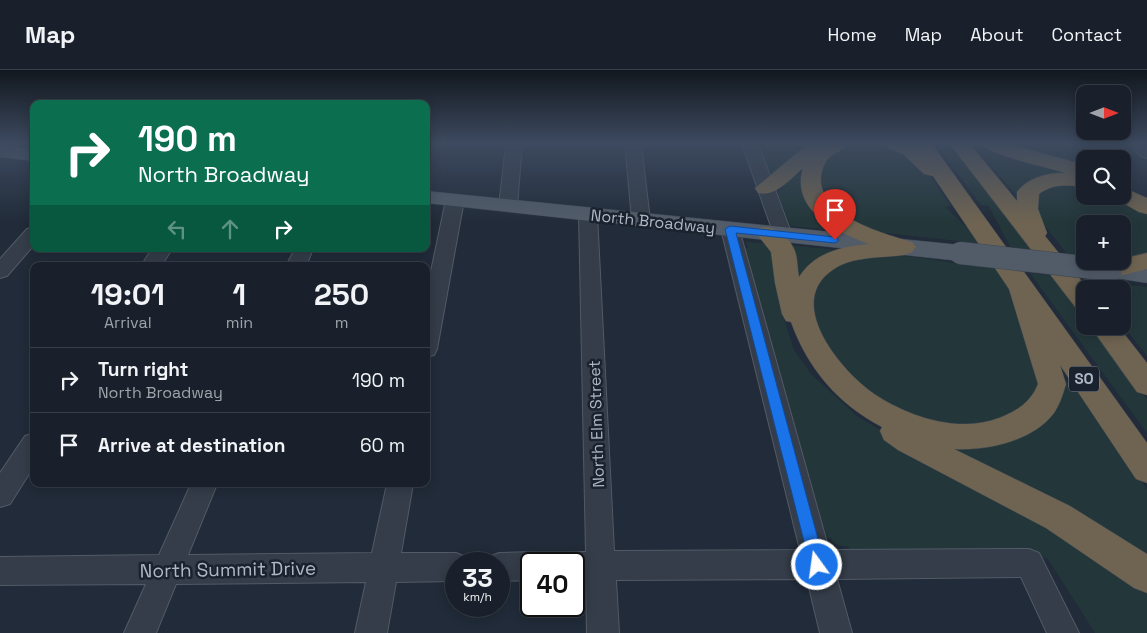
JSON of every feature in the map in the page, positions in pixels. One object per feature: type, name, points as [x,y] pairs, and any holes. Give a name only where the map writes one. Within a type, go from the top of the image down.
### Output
[{"type":"highway","points":[[766,188],[788,170]]},
{"type":"highway","points":[[813,170],[810,178],[811,190],[823,210],[854,230],[904,247]]},
{"type":"highway","points":[[931,170],[983,232]]},
{"type":"highway","name":"SO","points":[[940,170],[1147,469]]},
{"type":"highway","points":[[981,170],[1076,291]]},
{"type":"highway","points":[[1043,248],[1027,209],[1028,192],[1036,184],[1043,181],[1063,178],[1076,180]]},
{"type":"highway","points":[[1131,190],[1147,197]]},
{"type":"highway","points":[[1131,197],[1147,207]]},
{"type":"highway","points":[[775,234],[782,250],[791,301],[800,331],[820,366],[837,386],[868,412],[909,441],[1058,517],[1147,575]]},
{"type":"highway","points":[[904,247],[839,257],[828,261],[815,272],[801,292],[799,303],[802,318],[823,361],[840,381],[860,399],[912,427],[952,436],[982,436],[1004,431],[1027,419],[1044,402],[1052,384],[1022,289]]},
{"type":"highway","points":[[1131,265],[1147,261]]},
{"type":"highway","points":[[1110,335],[1147,384]]},
{"type":"highway","points":[[1116,335],[1147,368]]},
{"type":"main road","name":"North Broadway","points":[[430,197],[1076,266]]},
{"type":"main road","name":"North Broadway","points":[[1111,270],[1147,275]]},
{"type":"street","points":[[508,206],[511,170]]},
{"type":"street","points":[[636,170],[641,220]]},
{"type":"street","points":[[760,170],[766,188],[775,234]]},
{"type":"street","points":[[430,328],[455,200]]},
{"type":"street","name":"North Elm Street","points":[[588,214],[587,566],[604,633]]},
{"type":"street","points":[[730,229],[836,633]]},
{"type":"street","points":[[0,271],[30,237]]},
{"type":"street","points":[[0,495],[30,450]]},
{"type":"street","points":[[140,633],[203,487]]},
{"type":"street","points":[[371,633],[399,487]]},
{"type":"street","points":[[587,566],[1028,563],[1064,633]]},
{"type":"street","name":"North Summit Drive","points":[[0,570],[445,567]]},
{"type":"green space","points":[[820,170],[926,170],[951,206],[945,207],[973,233],[1022,306],[1046,384],[1017,419],[966,431],[908,418],[858,389],[821,341],[810,299],[824,272],[840,263],[877,255],[917,257],[974,266],[958,241],[886,233],[882,235],[834,215],[816,177]]},
{"type":"green space","points":[[955,170],[972,170],[1031,250],[1010,247],[989,206],[981,205]]},
{"type":"green space","points":[[995,170],[1071,170],[1076,172],[1076,177],[1016,195]]},
{"type":"green space","points":[[796,173],[805,179],[849,232],[791,226],[778,195],[779,191]]},
{"type":"green space","points":[[1061,182],[1076,183],[1076,205],[1131,205],[1131,201],[1147,210],[1147,257],[1131,259],[1131,215],[1076,215],[1076,265],[1038,217],[1033,202],[1041,188]]},
{"type":"green space","points":[[746,242],[765,243],[771,246],[781,271],[783,316],[794,350],[812,375],[858,417],[1147,582],[1147,633],[1095,633],[1048,559],[1018,549],[851,551],[848,546],[838,546],[831,539],[827,538],[743,249],[748,248]]},
{"type":"green space","points":[[787,245],[837,250],[811,270],[804,270],[800,275],[795,274]]},
{"type":"green space","points":[[1080,270],[1107,270],[1116,280],[1088,280]]},
{"type":"green space","points":[[1030,273],[1054,276],[1076,305],[1076,335],[1099,335],[1147,399],[1147,433]]},
{"type":"green space","points":[[1131,285],[1147,287],[1147,356],[1131,335]]},
{"type":"green space","points":[[1063,382],[1073,383],[1088,401],[1147,489],[1147,565],[942,443],[965,450],[966,443]]},
{"type":"route","points":[[817,565],[730,229],[835,240]]}]
